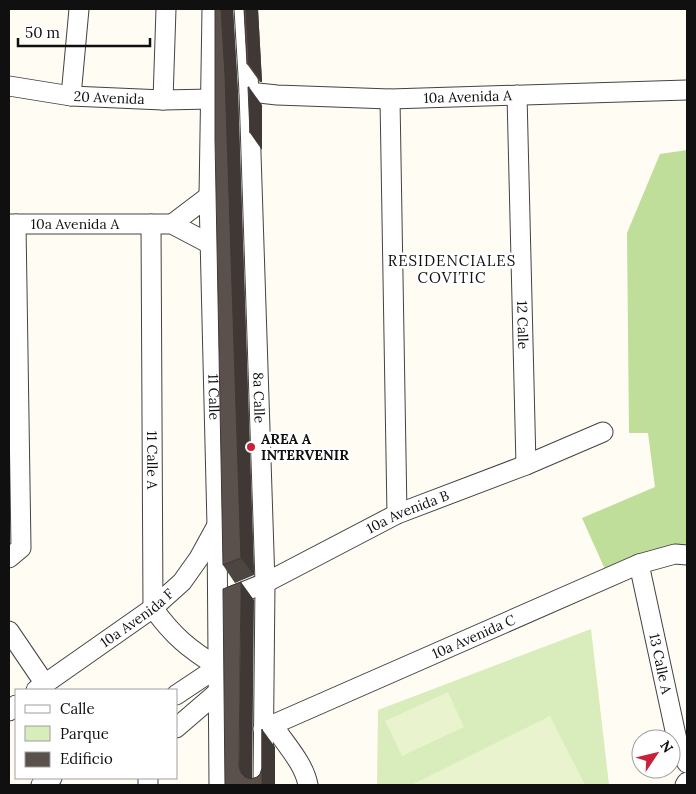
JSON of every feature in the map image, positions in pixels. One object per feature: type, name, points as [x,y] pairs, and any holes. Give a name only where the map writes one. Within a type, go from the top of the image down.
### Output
[{"type":"street","points":[[71,96],[79,9]]},
{"type":"street","points":[[163,100],[166,9]]},
{"type":"street","name":"11 Calle","points":[[212,9],[209,196],[217,526],[219,785]]},
{"type":"street","name":"8a Calle","points":[[244,9],[265,583],[268,727],[263,785]]},
{"type":"street","name":"20 Avenida","points":[[9,86],[71,96],[163,100],[212,99]]},
{"type":"street","name":"10a Avenida A","points":[[248,92],[390,99],[687,90]]},
{"type":"street","name":"12 Calle","points":[[517,95],[526,465]]},
{"type":"street","points":[[390,99],[397,514]]},
{"type":"street","points":[[172,224],[209,196]]},
{"type":"street","points":[[12,224],[15,553]]},
{"type":"street","name":"10a Avenida A","points":[[12,224],[172,224],[210,244]]},
{"type":"street","name":"11 Calle A","points":[[151,224],[153,608]]},
{"type":"street","name":"10a Avenida B","points":[[217,602],[265,583],[397,514],[526,465],[603,432]]},
{"type":"street","name":"10a Avenida F","points":[[41,687],[153,608],[182,582],[200,558],[217,526]]},
{"type":"street","name":"10a Avenida C","points":[[268,727],[639,564],[675,554],[687,555]]},
{"type":"street","name":"13 Calle A","points":[[639,564],[679,749],[687,763]]},
{"type":"street","points":[[153,608],[166,627],[189,649],[218,667],[178,694]]},
{"type":"street","points":[[9,631],[41,687]]},
{"type":"street","points":[[178,726],[219,691]]},
{"type":"street","points":[[268,727],[301,766],[308,785]]},
{"type":"green space","points":[[687,150],[687,557],[608,576],[582,518],[655,487],[648,433],[629,433],[627,233],[660,154]]},
{"type":"green space","points":[[591,629],[609,785],[377,785],[378,710]]},
{"type":"green space","points":[[448,692],[464,727],[402,756],[385,721]]},
{"type":"green space","points":[[550,716],[585,785],[411,785]]},
{"type":"building","points":[[215,9],[221,9],[225,75],[241,558],[223,565],[215,139]]},
{"type":"building","points":[[244,9],[246,9],[249,64],[247,64]]},
{"type":"building","points":[[248,87],[249,87],[250,133]]},
{"type":"building","points":[[241,582],[239,767],[245,777],[251,779],[260,774],[262,768],[262,785],[225,785],[223,589]]},
{"type":"place","name":"AREA A INTERVENIR","points":[[251,447]]},
{"type":"district","name":"RESIDENCIALES COVITIC","points":[[452,270]]}]
